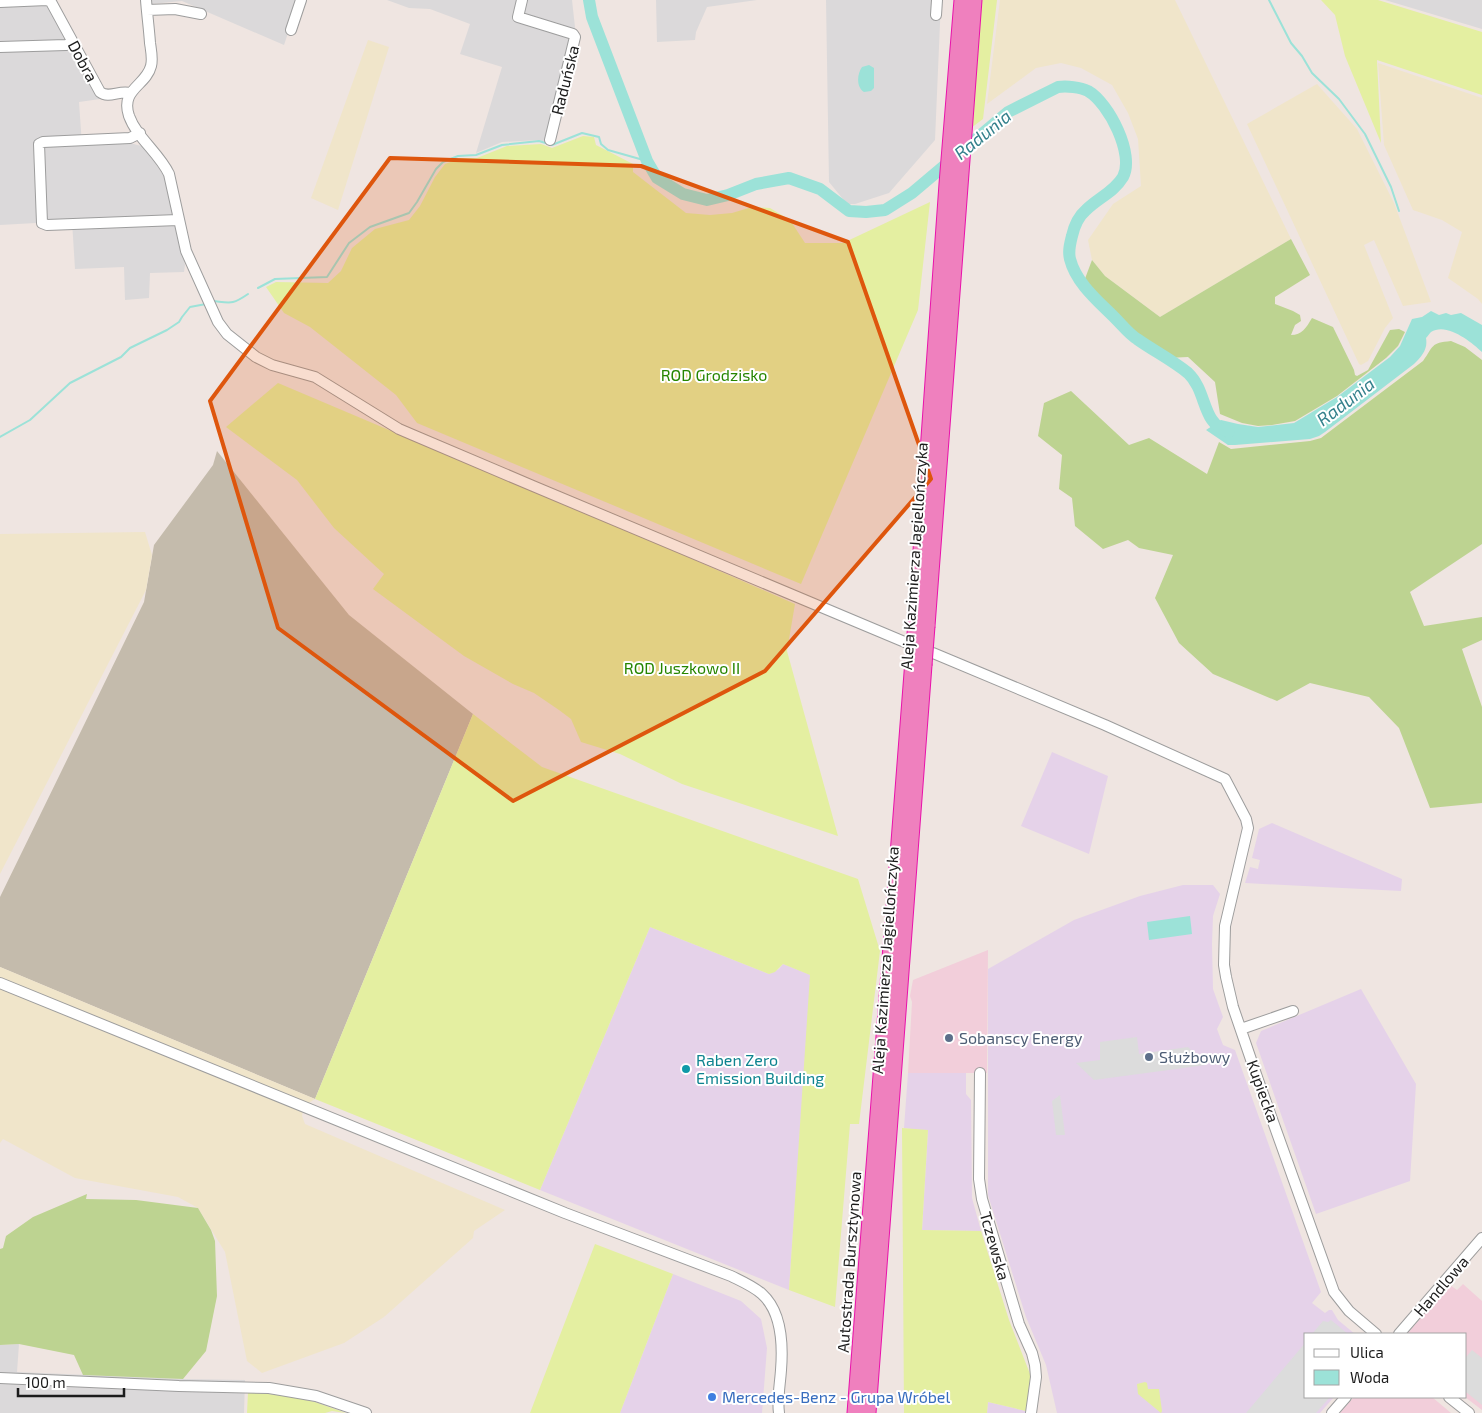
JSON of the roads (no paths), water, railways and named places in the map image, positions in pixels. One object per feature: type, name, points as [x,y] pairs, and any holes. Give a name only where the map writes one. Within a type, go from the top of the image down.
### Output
[{"type":"highway","name":"Aleja Kazimierza Jagiellończyka","points":[[884,1114],[923,659],[921,623],[954,179],[962,0]]},
{"type":"highway","name":"Aleja Kazimierza Jagiellończyka","points":[[957,132],[974,0]]},
{"type":"highway","name":"Autostrada Bursztynowa","points":[[855,1413],[884,1114]]},
{"type":"highway","name":"Autostrada Bursztynowa","points":[[868,1413],[884,1114]]},
{"type":"street","points":[[291,30],[301,0]]},
{"type":"street","name":"Raduńska","points":[[522,0],[518,17],[573,34],[575,37],[550,140]]},
{"type":"street","points":[[936,15],[937,0]]},
{"type":"street","name":"Dobra","points":[[0,2],[49,1],[54,6],[102,94],[130,93]]},
{"type":"street","points":[[201,14],[146,5],[152,66],[146,76],[130,93],[128,113],[131,121],[169,174],[186,251],[222,328],[227,334],[263,361],[315,378],[412,435],[908,643]]},
{"type":"street","points":[[0,47],[66,45],[73,43]]},
{"type":"street","points":[[140,133],[130,138],[41,142],[38,147],[42,223],[47,225],[178,220]]},
{"type":"street","name":"Kupiecka","points":[[923,659],[1096,721],[1225,778],[1246,819],[1248,828],[1225,926],[1224,965],[1233,1007],[1334,1292],[1349,1311],[1375,1333]]},
{"type":"street","points":[[0,983],[565,1213],[731,1276],[748,1285],[761,1293],[769,1302],[777,1319],[781,1340],[782,1369],[777,1410]]},
{"type":"street","points":[[1241,1029],[1293,1011]]},
{"type":"street","name":"Tczewska","points":[[980,1073],[979,1179],[982,1200],[1018,1324],[1032,1353],[1035,1365],[1036,1377],[1031,1413]]},
{"type":"street","name":"Handlowa","points":[[1401,1333],[1482,1238]]},
{"type":"street","points":[[0,1378],[269,1388],[316,1396],[366,1413]]},
{"type":"street","points":[[1332,1413],[1345,1398]]},
{"type":"street","points":[[1450,1398],[1469,1413]]},
{"type":"water","points":[[869,65],[874,68],[874,88],[871,91],[864,92],[861,90],[858,77],[862,67]]},
{"type":"water","points":[[1431,311],[1439,315],[1461,313],[1482,325],[1482,352],[1472,343],[1451,331],[1437,330],[1431,332],[1426,338],[1424,352],[1414,364],[1325,432],[1310,439],[1228,445],[1206,430],[1221,420],[1258,427],[1294,423],[1337,397],[1390,357],[1400,346],[1412,319],[1422,317]]},
{"type":"water","points":[[1190,916],[1192,934],[1149,940],[1147,922]]},
{"type":"waterway","name":"Radunia","points":[[589,0],[592,17],[647,161],[657,178],[683,194],[707,200],[728,195],[756,184],[789,178],[820,189],[849,211],[885,210],[912,193],[1008,112],[1058,87],[1073,87],[1088,91],[1104,106],[1118,130],[1126,156],[1126,167],[1123,177],[1111,191],[1086,210],[1077,222],[1069,250],[1073,268],[1088,291],[1131,335],[1188,373],[1199,389],[1209,415],[1220,428],[1229,432]]},
{"type":"waterway","points":[[1269,0],[1291,43],[1302,56],[1312,73],[1339,99],[1365,134],[1391,187],[1399,211]]},
{"type":"waterway","points":[[258,288],[275,279],[327,277],[349,243],[370,227],[409,213],[436,169],[443,162],[458,156],[476,155],[502,145],[539,141],[552,145],[582,133],[599,137],[601,144],[608,150],[647,161]]},
{"type":"waterway","points":[[213,301],[231,302],[248,294]]},
{"type":"waterway","points":[[0,437],[30,420],[70,383],[121,357],[130,348],[167,330],[179,322],[190,307],[206,304]]},
{"type":"place","name":"Sobanscy Energy","points":[[949,1038]]},
{"type":"place","name":"Służbowy","points":[[1149,1057]]},
{"type":"place","name":"Raben Zero Emission Building","points":[[686,1069]]},
{"type":"place","name":"Mercedes-Benz - Grupa Wróbel","points":[[712,1397]]},
{"type":"park label","name":"ROD Grodzisko","points":[[714,375]]},
{"type":"park label","name":"ROD Juszkowo II","points":[[682,668]]}]
